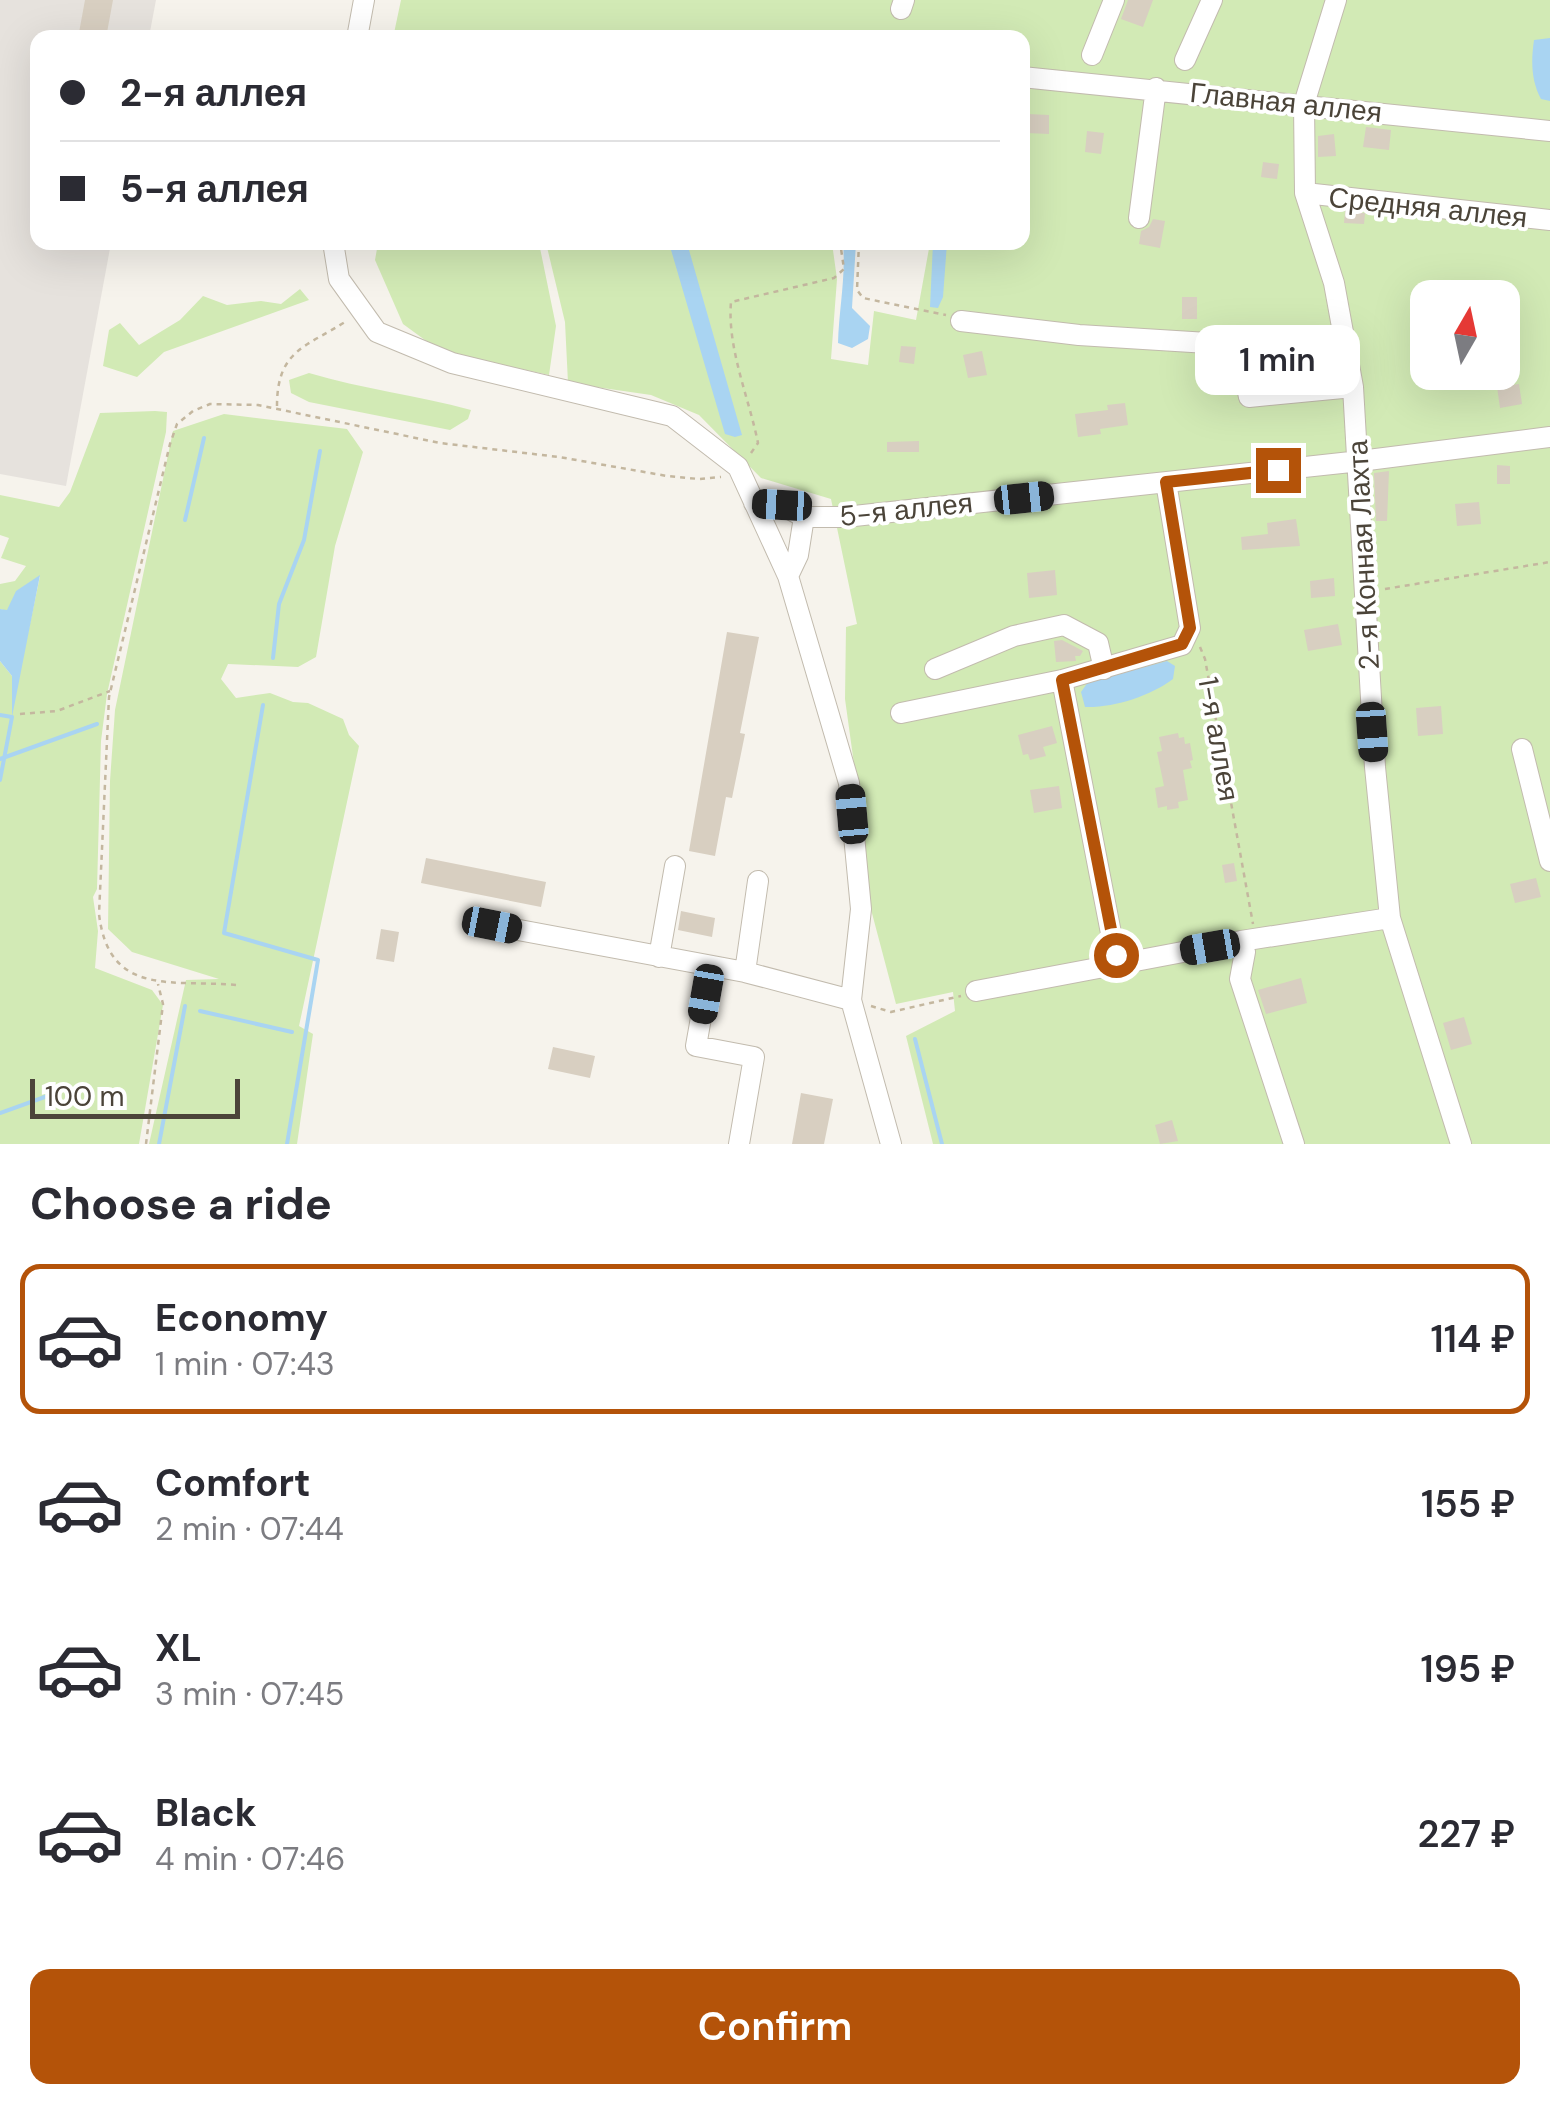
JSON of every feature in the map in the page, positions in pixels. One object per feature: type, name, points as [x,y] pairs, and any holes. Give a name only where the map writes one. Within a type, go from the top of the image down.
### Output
[{"type":"street","points":[[358,30],[364,0]]},
{"type":"street","points":[[1092,55],[1114,0]]},
{"type":"street","points":[[1186,60],[1212,0]]},
{"type":"street","name":"2-я Конная Лахта","points":[[1336,0],[1304,104],[1305,194],[1334,283],[1353,387],[1360,462],[1363,592],[1390,918],[1461,1144]]},
{"type":"street","name":"Главная аллея","points":[[1030,78],[1550,131]]},
{"type":"street","points":[[1140,218],[1156,88]]},
{"type":"street","name":"Средняя аллея","points":[[1305,194],[1550,220]]},
{"type":"street","points":[[335,250],[340,279],[378,332],[452,363],[672,416],[738,467],[788,576],[849,783],[861,909],[851,1000],[892,1144]]},
{"type":"street","points":[[961,321],[1079,336],[1224,344],[1240,353],[1250,397],[1353,387]]},
{"type":"street","name":"5-я аллея","points":[[751,496],[782,505],[804,517],[845,517],[1360,462],[1550,436]]},
{"type":"street","points":[[902,713],[1062,680],[1182,644],[1190,628],[1166,482]]},
{"type":"street","points":[[788,576],[798,555],[804,517]]},
{"type":"street","points":[[935,669],[1014,636],[1064,625],[1098,643],[1104,668]]},
{"type":"street","points":[[1062,680],[1117,964]]},
{"type":"street","points":[[1522,749],[1542,804],[1550,861]]},
{"type":"street","points":[[659,957],[675,866]]},
{"type":"street","points":[[745,972],[758,881]]},
{"type":"street","points":[[976,992],[1248,940],[1390,918]]},
{"type":"street","points":[[492,925],[745,972],[851,1000]]},
{"type":"street","points":[[1248,940],[1240,979],[1294,1144]]},
{"type":"street","points":[[710,967],[696,1046],[754,1056],[739,1144]]},
{"type":"path","points":[[236,985],[144,978],[114,961],[102,941],[105,737],[111,691],[159,482],[177,424],[210,404],[277,408],[440,444],[560,457],[668,476],[718,478],[738,467],[758,444],[749,396],[729,330],[731,302],[834,278],[844,269],[841,250]]},
{"type":"path","points":[[859,250],[857,290],[863,298],[961,321]]},
{"type":"path","points":[[277,408],[277,384],[289,356],[362,310]]},
{"type":"path","points":[[1363,592],[1550,562]]},
{"type":"path","name":"1-я аллея","points":[[1190,628],[1205,659],[1248,940]]},
{"type":"path","points":[[20,714],[57,711],[111,691]]},
{"type":"path","points":[[146,1144],[163,1004],[158,982]]},
{"type":"path","points":[[851,1000],[891,1012],[976,992]]},
{"type":"shaded area","points":[[0,0],[156,0],[150,30],[30,30],[30,250],[110,250],[66,486],[0,474]]},
{"type":"green space","points":[[401,0],[1550,0],[1550,1144],[933,1144],[906,1036],[955,1011],[953,992],[896,1004],[864,883],[845,699],[846,627],[857,624],[831,499],[761,478],[699,415],[651,395],[568,383],[565,322],[548,250],[833,250],[837,279],[831,359],[868,365],[874,311],[916,320],[929,250],[1030,250],[1030,30],[395,30]]},
{"type":"green space","points":[[377,250],[540,250],[556,326],[549,375],[440,351],[403,324],[375,260]]},
{"type":"green space","points":[[300,289],[309,300],[164,352],[137,377],[103,366],[109,330],[120,323],[139,345],[180,320],[203,296],[227,305],[261,301],[281,304]]},
{"type":"green space","points":[[309,373],[471,410],[468,419],[450,430],[309,402],[291,393],[289,380]]},
{"type":"green space","points":[[167,412],[166,432],[107,694],[101,741],[97,889],[93,897],[98,931],[95,968],[152,990],[163,1005],[139,1144],[0,1144],[0,661],[12,676],[12,709],[40,576],[7,611],[0,609],[0,584],[15,581],[26,566],[1,558],[9,538],[0,535],[0,495],[59,507],[70,492],[100,413]]},
{"type":"green space","points":[[224,414],[347,429],[363,452],[335,546],[316,657],[298,667],[228,664],[221,679],[236,698],[270,693],[308,703],[343,719],[359,746],[299,1026],[313,1034],[297,1144],[149,1144],[186,980],[219,979],[132,952],[108,929],[115,710],[173,431]]},
{"type":"water","points":[[1550,38],[1550,101],[1541,99],[1532,63],[1534,40]]},
{"type":"water","points":[[671,250],[689,250],[742,435],[725,434]]},
{"type":"water","points":[[843,250],[856,250],[852,308],[870,326],[868,339],[852,348],[838,343]]},
{"type":"water","points":[[933,250],[946,250],[943,297],[938,308],[930,307]]},
{"type":"water","points":[[40,575],[12,717],[12,676],[0,661],[0,609],[7,610],[16,591]]},
{"type":"water","points":[[1167,661],[1175,666],[1173,679],[1164,685],[1120,703],[1085,707],[1081,692],[1088,682]]},
{"type":"building","points":[[85,0],[113,0],[107,30],[79,30]]},
{"type":"building","points":[[1128,0],[1153,0],[1143,27],[1121,19]]},
{"type":"building","points":[[1030,114],[1049,115],[1049,134],[1030,133]]},
{"type":"building","points":[[1366,127],[1391,130],[1389,150],[1363,147]]},
{"type":"building","points":[[1087,131],[1104,133],[1101,154],[1085,152]]},
{"type":"building","points":[[1334,134],[1336,156],[1318,157],[1318,136]]},
{"type":"building","points":[[1263,162],[1279,164],[1277,179],[1261,177]]},
{"type":"building","points":[[1345,211],[1365,213],[1364,224],[1344,223]]},
{"type":"building","points":[[1153,219],[1165,221],[1160,248],[1139,244],[1141,231]]},
{"type":"building","points":[[1182,297],[1197,297],[1197,319],[1182,319]]},
{"type":"building","points":[[901,346],[916,347],[914,364],[899,362]]},
{"type":"building","points":[[982,351],[987,375],[968,378],[963,355]]},
{"type":"building","points":[[1497,390],[1520,390],[1522,404],[1500,408]]},
{"type":"building","points":[[1125,403],[1128,425],[1078,437],[1075,414],[1108,410],[1107,405]]},
{"type":"building","points":[[919,441],[919,452],[887,452],[887,442]]},
{"type":"building","points":[[1497,465],[1510,466],[1510,484],[1497,484]]},
{"type":"building","points":[[1389,471],[1387,521],[1376,521],[1374,473]]},
{"type":"building","points":[[1479,502],[1481,524],[1457,526],[1455,504]]},
{"type":"building","points":[[1296,519],[1300,546],[1242,550],[1241,537],[1268,534],[1267,523]]},
{"type":"building","points":[[1055,570],[1057,595],[1029,598],[1027,573]]},
{"type":"building","points":[[1334,578],[1335,596],[1311,598],[1310,581]]},
{"type":"building","points":[[1338,624],[1342,645],[1308,651],[1304,630]]},
{"type":"building","points":[[727,632],[759,637],[740,733],[745,734],[732,798],[726,797],[715,856],[689,851]]},
{"type":"building","points":[[1062,640],[1083,651],[1075,656],[1076,661],[1056,662],[1054,641]]},
{"type":"building","points":[[1441,706],[1443,734],[1418,736],[1416,708]]},
{"type":"building","points":[[1052,726],[1057,743],[1043,747],[1046,756],[1030,760],[1028,754],[1023,755],[1018,735]]},
{"type":"building","points":[[1178,733],[1185,744],[1190,743],[1193,760],[1192,768],[1183,770],[1188,800],[1178,802],[1179,808],[1167,810],[1167,806],[1158,808],[1155,788],[1164,786],[1157,752],[1162,751],[1159,737]]},
{"type":"building","points":[[1059,786],[1062,808],[1034,813],[1030,790]]},
{"type":"building","points":[[426,858],[546,882],[541,907],[421,883]]},
{"type":"building","points":[[1234,863],[1237,881],[1225,883],[1222,865]]},
{"type":"building","points":[[1536,878],[1541,897],[1515,903],[1510,884]]},
{"type":"building","points":[[681,911],[715,918],[712,937],[678,930]]},
{"type":"building","points":[[381,929],[399,932],[394,962],[376,959]]},
{"type":"building","points":[[1301,978],[1307,1003],[1266,1014],[1258,990]]},
{"type":"building","points":[[1464,1017],[1472,1044],[1451,1050],[1443,1023]]},
{"type":"building","points":[[553,1047],[595,1056],[590,1078],[548,1069]]},
{"type":"building","points":[[801,1093],[833,1099],[824,1144],[792,1144]]},
{"type":"building","points":[[1172,1120],[1178,1141],[1160,1144],[1155,1125]]},
{"type":"waterway","points":[[185,520],[204,438]]},
{"type":"waterway","points":[[273,658],[279,604],[304,540],[320,451]]},
{"type":"waterway","points":[[263,705],[224,933],[318,960],[287,1144]]},
{"type":"waterway","points":[[0,715],[12,717],[0,780]]},
{"type":"waterway","points":[[0,759],[97,724]]},
{"type":"waterway","points":[[159,1144],[185,1006]]},
{"type":"waterway","points":[[200,1011],[292,1032]]},
{"type":"waterway","points":[[915,1039],[942,1144]]},
{"type":"waterway","points":[[0,1113],[53,1094]]},
{"type":"route","points":[[1116,955],[1062,680],[1182,644],[1190,628],[1166,482],[1278,470]]}]
